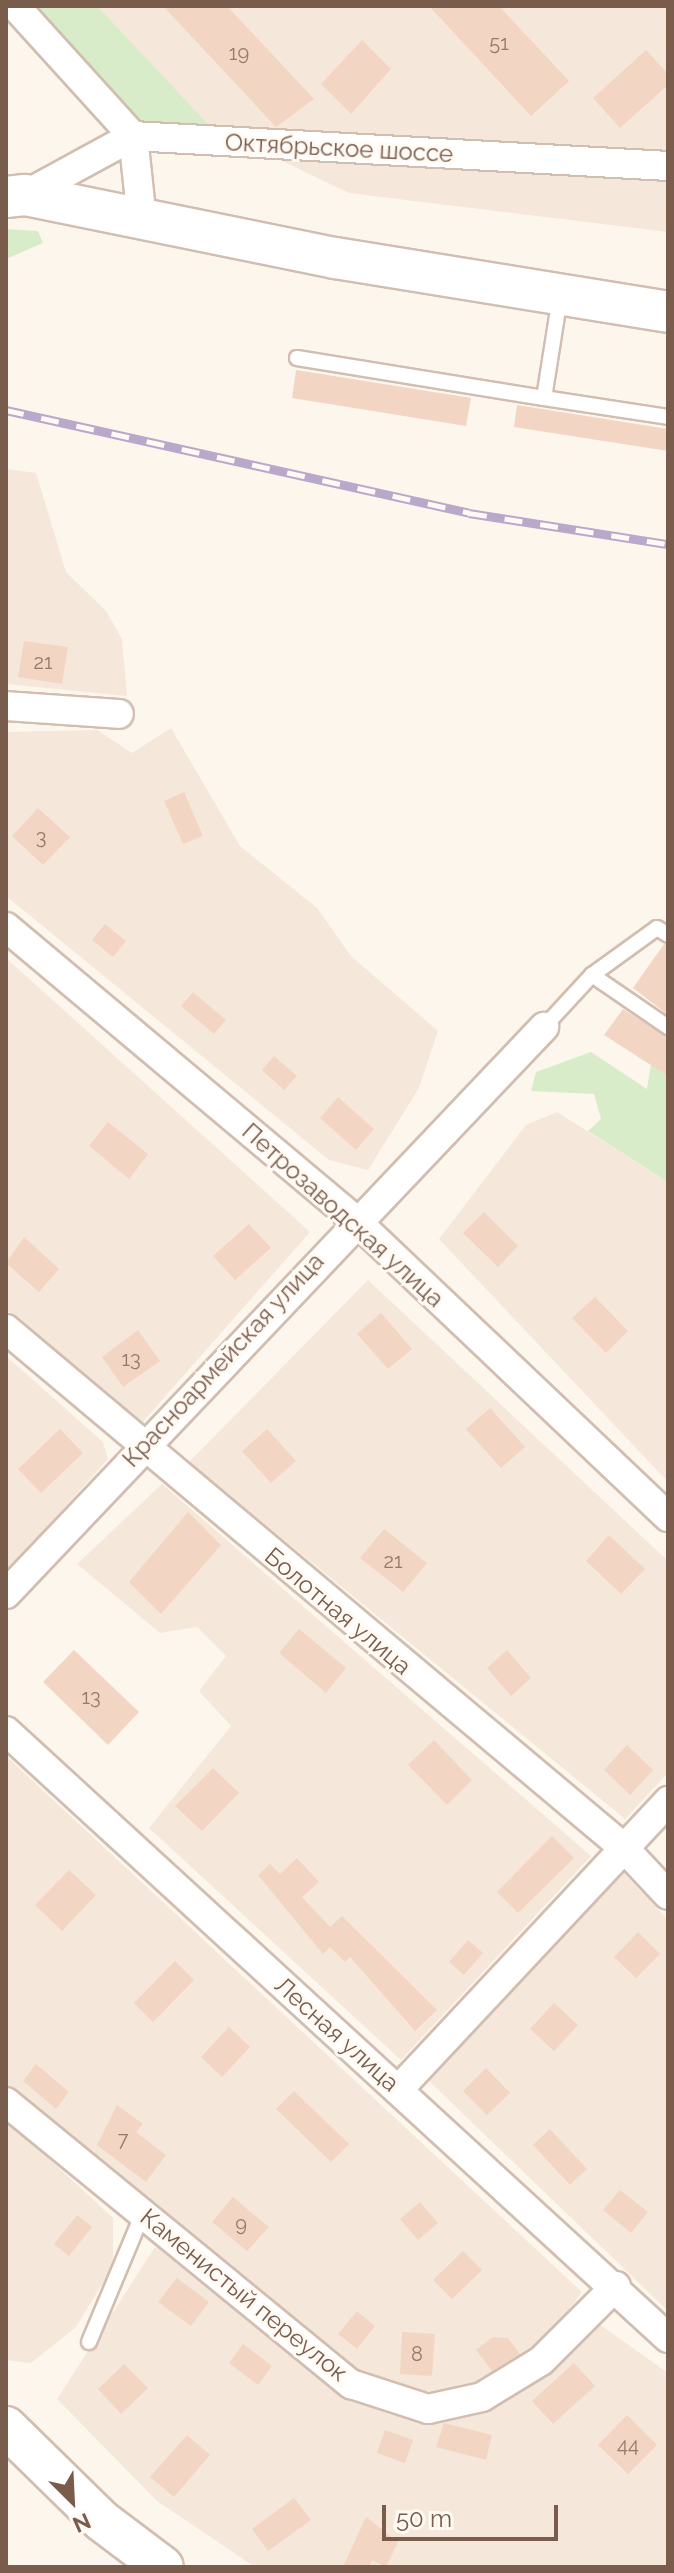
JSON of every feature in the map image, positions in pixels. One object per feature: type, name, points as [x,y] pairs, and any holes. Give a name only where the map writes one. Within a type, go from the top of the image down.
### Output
[{"type":"main road","points":[[15,196],[668,312]]},
{"type":"main road","points":[[6,2427],[102,2521],[163,2567]]},
{"type":"street","points":[[15,6],[133,136],[142,220]]},
{"type":"street","points":[[15,196],[133,136]]},
{"type":"street","name":"Октябрьское шоссе","points":[[133,136],[668,166]]},
{"type":"street","points":[[6,706],[119,714]]},
{"type":"street","name":"Петрозаводская улица","points":[[6,927],[354,1219],[668,1517]]},
{"type":"street","name":"Красноармейская улица","points":[[6,1594],[354,1219],[544,1027]]},
{"type":"street","name":"Болотная улица","points":[[6,1329],[141,1447],[624,1848],[668,1895]]},
{"type":"street","name":"Лесная улица","points":[[6,1731],[616,2286],[668,2338]]},
{"type":"street","points":[[398,2090],[668,1801]]},
{"type":"street","name":"Каменистый переулок","points":[[6,2102],[351,2384],[428,2409],[482,2397],[541,2361],[616,2286]]},
{"type":"lane","points":[[544,398],[561,295]]},
{"type":"lane","points":[[297,358],[668,417]]},
{"type":"lane","points":[[544,1027],[592,975],[657,928],[668,935]]},
{"type":"lane","points":[[592,975],[668,1027]]},
{"type":"lane","points":[[89,2342],[143,2213]]},
{"type":"shaded area","points":[[86,6],[668,6],[668,232],[349,193],[190,117]]},
{"type":"shaded area","points":[[6,469],[36,473],[66,572],[106,611],[122,639],[127,696],[6,684]]},
{"type":"shaded area","points":[[171,728],[240,846],[317,908],[351,956],[438,1031],[419,1088],[368,1170],[329,1160],[6,896],[6,732],[97,730],[132,753]]},
{"type":"shaded area","points":[[6,958],[310,1232],[140,1425],[6,1309]]},
{"type":"shaded area","points":[[557,1112],[668,1182],[668,1482],[439,1239],[526,1125]]},
{"type":"shaded area","points":[[368,1280],[668,1561],[668,1773],[625,1819],[189,1462]]},
{"type":"shaded area","points":[[6,1356],[103,1442],[108,1459],[6,1573]]},
{"type":"shaded area","points":[[162,1484],[591,1856],[401,2060],[149,1828],[231,1726],[199,1691],[226,1656],[197,1627],[160,1633],[77,1564]]},
{"type":"shaded area","points":[[6,1756],[582,2292],[539,2351],[495,2382],[440,2393],[373,2384],[6,2089]]},
{"type":"shaded area","points":[[621,1870],[668,1920],[668,2311],[427,2079]]},
{"type":"shaded area","points":[[6,2119],[113,2218],[113,2266],[76,2327],[31,2363],[6,2360]]},
{"type":"shaded area","points":[[155,2247],[187,2261],[317,2375],[389,2414],[452,2416],[504,2401],[599,2324],[668,2373],[668,2567],[255,2567],[157,2501],[57,2399]]},
{"type":"green space","points":[[37,6],[97,6],[224,141],[148,131]]},
{"type":"green space","points":[[6,229],[38,231],[43,243],[6,259]]},
{"type":"green space","points":[[591,1052],[647,1089],[651,1064],[668,1076],[668,1182],[588,1131],[601,1119],[594,1094],[531,1091],[536,1072]]},
{"type":"building","points":[[163,6],[227,6],[314,99],[276,127]]},
{"type":"building","points":[[429,6],[499,6],[569,81],[531,116]]},
{"type":"building","points":[[362,40],[391,69],[351,114],[321,84]]},
{"type":"building","points":[[646,50],[668,74],[668,85],[620,128],[593,98]]},
{"type":"building","points":[[296,370],[471,398],[466,426],[292,398]]},
{"type":"building","points":[[517,405],[668,429],[668,451],[514,427]]},
{"type":"building","points":[[24,641],[68,647],[62,684],[18,677]]},
{"type":"building","points":[[184,792],[203,836],[183,844],[164,801]]},
{"type":"building","points":[[38,808],[70,837],[43,865],[12,836]]},
{"type":"building","points":[[105,924],[126,941],[113,957],[92,940]]},
{"type":"building","points":[[664,944],[668,945],[668,1015],[633,988]]},
{"type":"building","points":[[193,992],[226,1020],[214,1034],[181,1006]]},
{"type":"building","points":[[623,1009],[668,1037],[668,1076],[604,1035]]},
{"type":"building","points":[[274,1056],[297,1076],[284,1090],[262,1070]]},
{"type":"building","points":[[338,1097],[374,1129],[356,1150],[320,1118]]},
{"type":"building","points":[[108,1122],[148,1154],[129,1179],[89,1146]]},
{"type":"building","points":[[484,1212],[518,1246],[498,1267],[463,1233]]},
{"type":"building","points":[[249,1224],[271,1248],[235,1280],[213,1256]]},
{"type":"building","points":[[24,1237],[59,1269],[39,1292],[6,1263]]},
{"type":"building","points":[[595,1297],[628,1331],[606,1353],[572,1318]]},
{"type":"building","points":[[381,1313],[412,1349],[388,1369],[357,1334]]},
{"type":"building","points":[[138,1330],[160,1361],[123,1387],[102,1357]]},
{"type":"building","points":[[490,1408],[525,1447],[501,1468],[466,1429]]},
{"type":"building","points":[[60,1429],[83,1453],[41,1493],[18,1469]]},
{"type":"building","points":[[267,1429],[296,1461],[271,1483],[242,1451]]},
{"type":"building","points":[[188,1512],[221,1545],[161,1614],[129,1582]]},
{"type":"building","points":[[384,1529],[427,1563],[403,1592],[360,1558]]},
{"type":"building","points":[[609,1535],[645,1569],[621,1594],[586,1561]]},
{"type":"building","points":[[299,1629],[346,1668],[326,1693],[279,1653]]},
{"type":"building","points":[[74,1650],[139,1712],[108,1745],[43,1682]]},
{"type":"building","points":[[507,1650],[531,1678],[511,1696],[487,1668]]},
{"type":"building","points":[[434,1740],[472,1780],[447,1805],[408,1765]]},
{"type":"building","points":[[627,1745],[653,1770],[630,1795],[604,1770]]},
{"type":"building","points":[[213,1768],[239,1793],[202,1831],[175,1806]]},
{"type":"building","points":[[552,1836],[574,1858],[518,1913],[497,1892]]},
{"type":"building","points":[[297,1858],[319,1882],[302,1897],[330,1927],[342,1916],[437,2010],[415,2031],[350,1957],[345,1962],[330,1947],[323,1954],[258,1875],[270,1864],[280,1874]]},
{"type":"building","points":[[69,1870],[96,1895],[62,1931],[35,1905]]},
{"type":"building","points":[[638,1932],[660,1954],[636,1978],[614,1957]]},
{"type":"building","points":[[468,1940],[483,1953],[464,1975],[449,1962]]},
{"type":"building","points":[[175,1961],[194,1980],[153,2022],[134,2003]]},
{"type":"building","points":[[554,2003],[578,2025],[554,2051],[530,2029]]},
{"type":"building","points":[[229,2027],[250,2047],[222,2077],[201,2057]]},
{"type":"building","points":[[36,2064],[69,2092],[56,2109],[23,2081]]},
{"type":"building","points":[[486,2068],[510,2093],[487,2115],[463,2091]]},
{"type":"building","points":[[294,2091],[349,2144],[331,2162],[276,2109]]},
{"type":"building","points":[[117,2105],[143,2124],[136,2132],[166,2155],[146,2182],[97,2145]]},
{"type":"building","points":[[550,2129],[587,2169],[570,2185],[533,2145]]},
{"type":"building","points":[[620,2190],[648,2212],[631,2233],[603,2210]]},
{"type":"building","points":[[233,2197],[269,2227],[247,2251],[212,2222]]},
{"type":"building","points":[[420,2202],[438,2223],[418,2240],[400,2219]]},
{"type":"building","points":[[77,2215],[92,2227],[69,2256],[54,2244]]},
{"type":"building","points":[[463,2251],[482,2270],[452,2299],[433,2280]]},
{"type":"building","points":[[177,2278],[209,2302],[191,2326],[158,2302]]},
{"type":"building","points":[[357,2311],[375,2326],[357,2349],[338,2334]]},
{"type":"building","points":[[402,2332],[435,2334],[432,2376],[400,2374]]},
{"type":"building","points":[[493,2337],[508,2338],[520,2354],[492,2371],[476,2350]]},
{"type":"building","points":[[243,2344],[272,2366],[258,2385],[229,2363]]},
{"type":"building","points":[[574,2363],[595,2386],[553,2424],[532,2401]]},
{"type":"building","points":[[124,2364],[148,2388],[121,2414],[98,2389]]},
{"type":"building","points":[[627,2415],[657,2445],[628,2474],[598,2445]]},
{"type":"building","points":[[444,2423],[492,2435],[486,2460],[436,2447]]},
{"type":"building","points":[[385,2430],[413,2440],[405,2463],[377,2453]]},
{"type":"building","points":[[187,2435],[210,2455],[174,2497],[150,2477]]},
{"type":"building","points":[[294,2498],[311,2520],[268,2551],[252,2529]]},
{"type":"building","points":[[366,2517],[398,2542],[386,2567],[372,2560],[369,2567],[343,2567]]},
{"type":"railway","points":[[6,410],[469,513],[668,544]]}]
